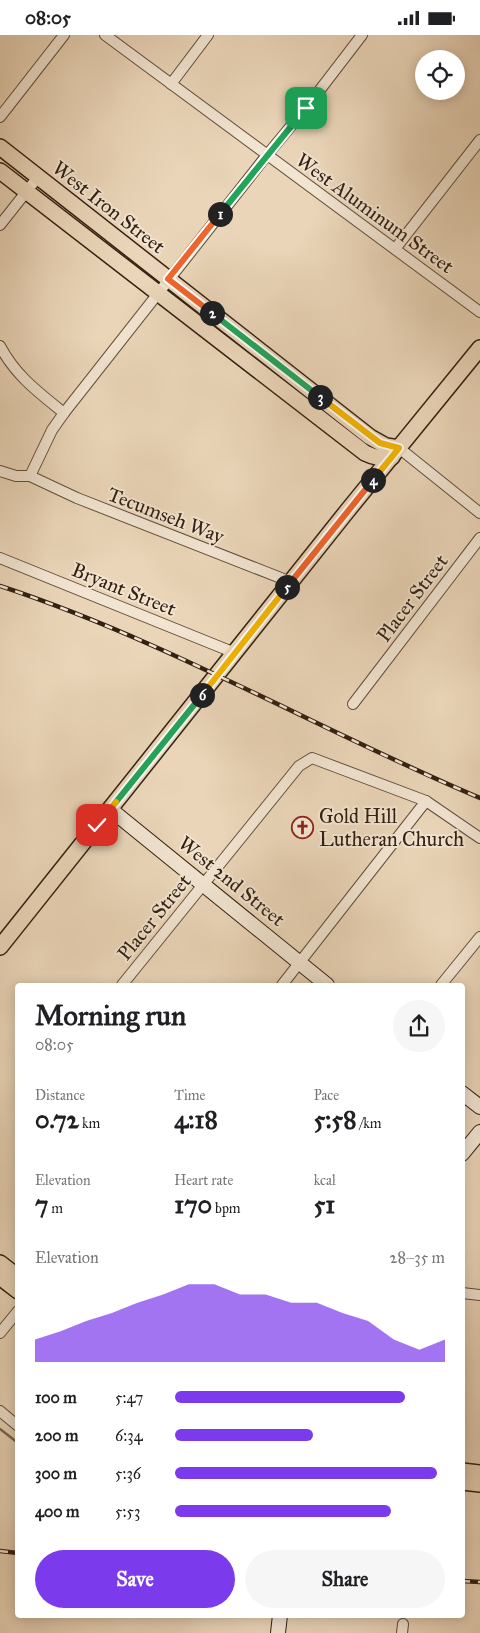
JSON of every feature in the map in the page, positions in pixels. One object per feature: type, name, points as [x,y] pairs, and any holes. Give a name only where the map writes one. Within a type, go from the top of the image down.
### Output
[{"type":"main road","name":"West Iron Street","points":[[0,147],[370,437],[395,452]]},
{"type":"main road","name":"West Iron Street","points":[[0,171],[366,453],[375,457],[395,452]]},
{"type":"main road","points":[[0,947],[348,510],[480,348]]},
{"type":"main road","points":[[0,1263],[15,1275]]},
{"type":"main road","points":[[0,1277],[15,1289]]},
{"type":"main road","points":[[465,1471],[480,1473]]},
{"type":"main road","points":[[465,1482],[480,1484]]},
{"type":"street","points":[[0,117],[64,35]]},
{"type":"street","name":"West Aluminum Street","points":[[104,35],[480,312]]},
{"type":"street","points":[[171,84],[208,35]]},
{"type":"street","points":[[30,477],[52,430],[64,413],[362,35]]},
{"type":"street","points":[[395,249],[480,140]]},
{"type":"street","points":[[0,225],[38,177]]},
{"type":"street","points":[[0,346],[8,360],[27,384],[64,413]]},
{"type":"street","name":"West Iron Street","points":[[395,452],[480,513]]},
{"type":"street","name":"Tecumseh Way","points":[[1,470],[16,476],[30,477],[86,502],[291,582]]},
{"type":"street","name":"Placer Street","points":[[354,703],[480,539]]},
{"type":"street","name":"Bryant Street","points":[[0,558],[235,653]]},
{"type":"street","name":"Placer Street","points":[[124,983],[299,766],[312,758],[426,801]]},
{"type":"street","points":[[284,983],[426,801],[480,838]]},
{"type":"street","name":"West 2nd Street","points":[[110,809],[325,983]]},
{"type":"street","points":[[443,983],[480,937]]},
{"type":"street","points":[[465,1095],[480,1107]]},
{"type":"street","points":[[465,1150],[480,1132]]},
{"type":"street","points":[[465,1293],[480,1295]]},
{"type":"street","points":[[0,1333],[15,1315]]},
{"type":"street","points":[[0,1411],[15,1424]]},
{"type":"street","points":[[278,1633],[280,1618]]},
{"type":"waterway","points":[[0,1429],[15,1441]]},
{"type":"railway","points":[[0,586],[62,608],[183,659],[420,772],[480,798]]},
{"type":"railway","points":[[0,1551],[15,1553]]},
{"type":"railway","points":[[465,1581],[480,1582]]},
{"type":"place","name":"Gold Hill Lutheran Church","points":[[303,828]]},
{"type":"route","points":[[97,825],[399,448],[386,446],[370,437],[168,279],[306,108]]}]
